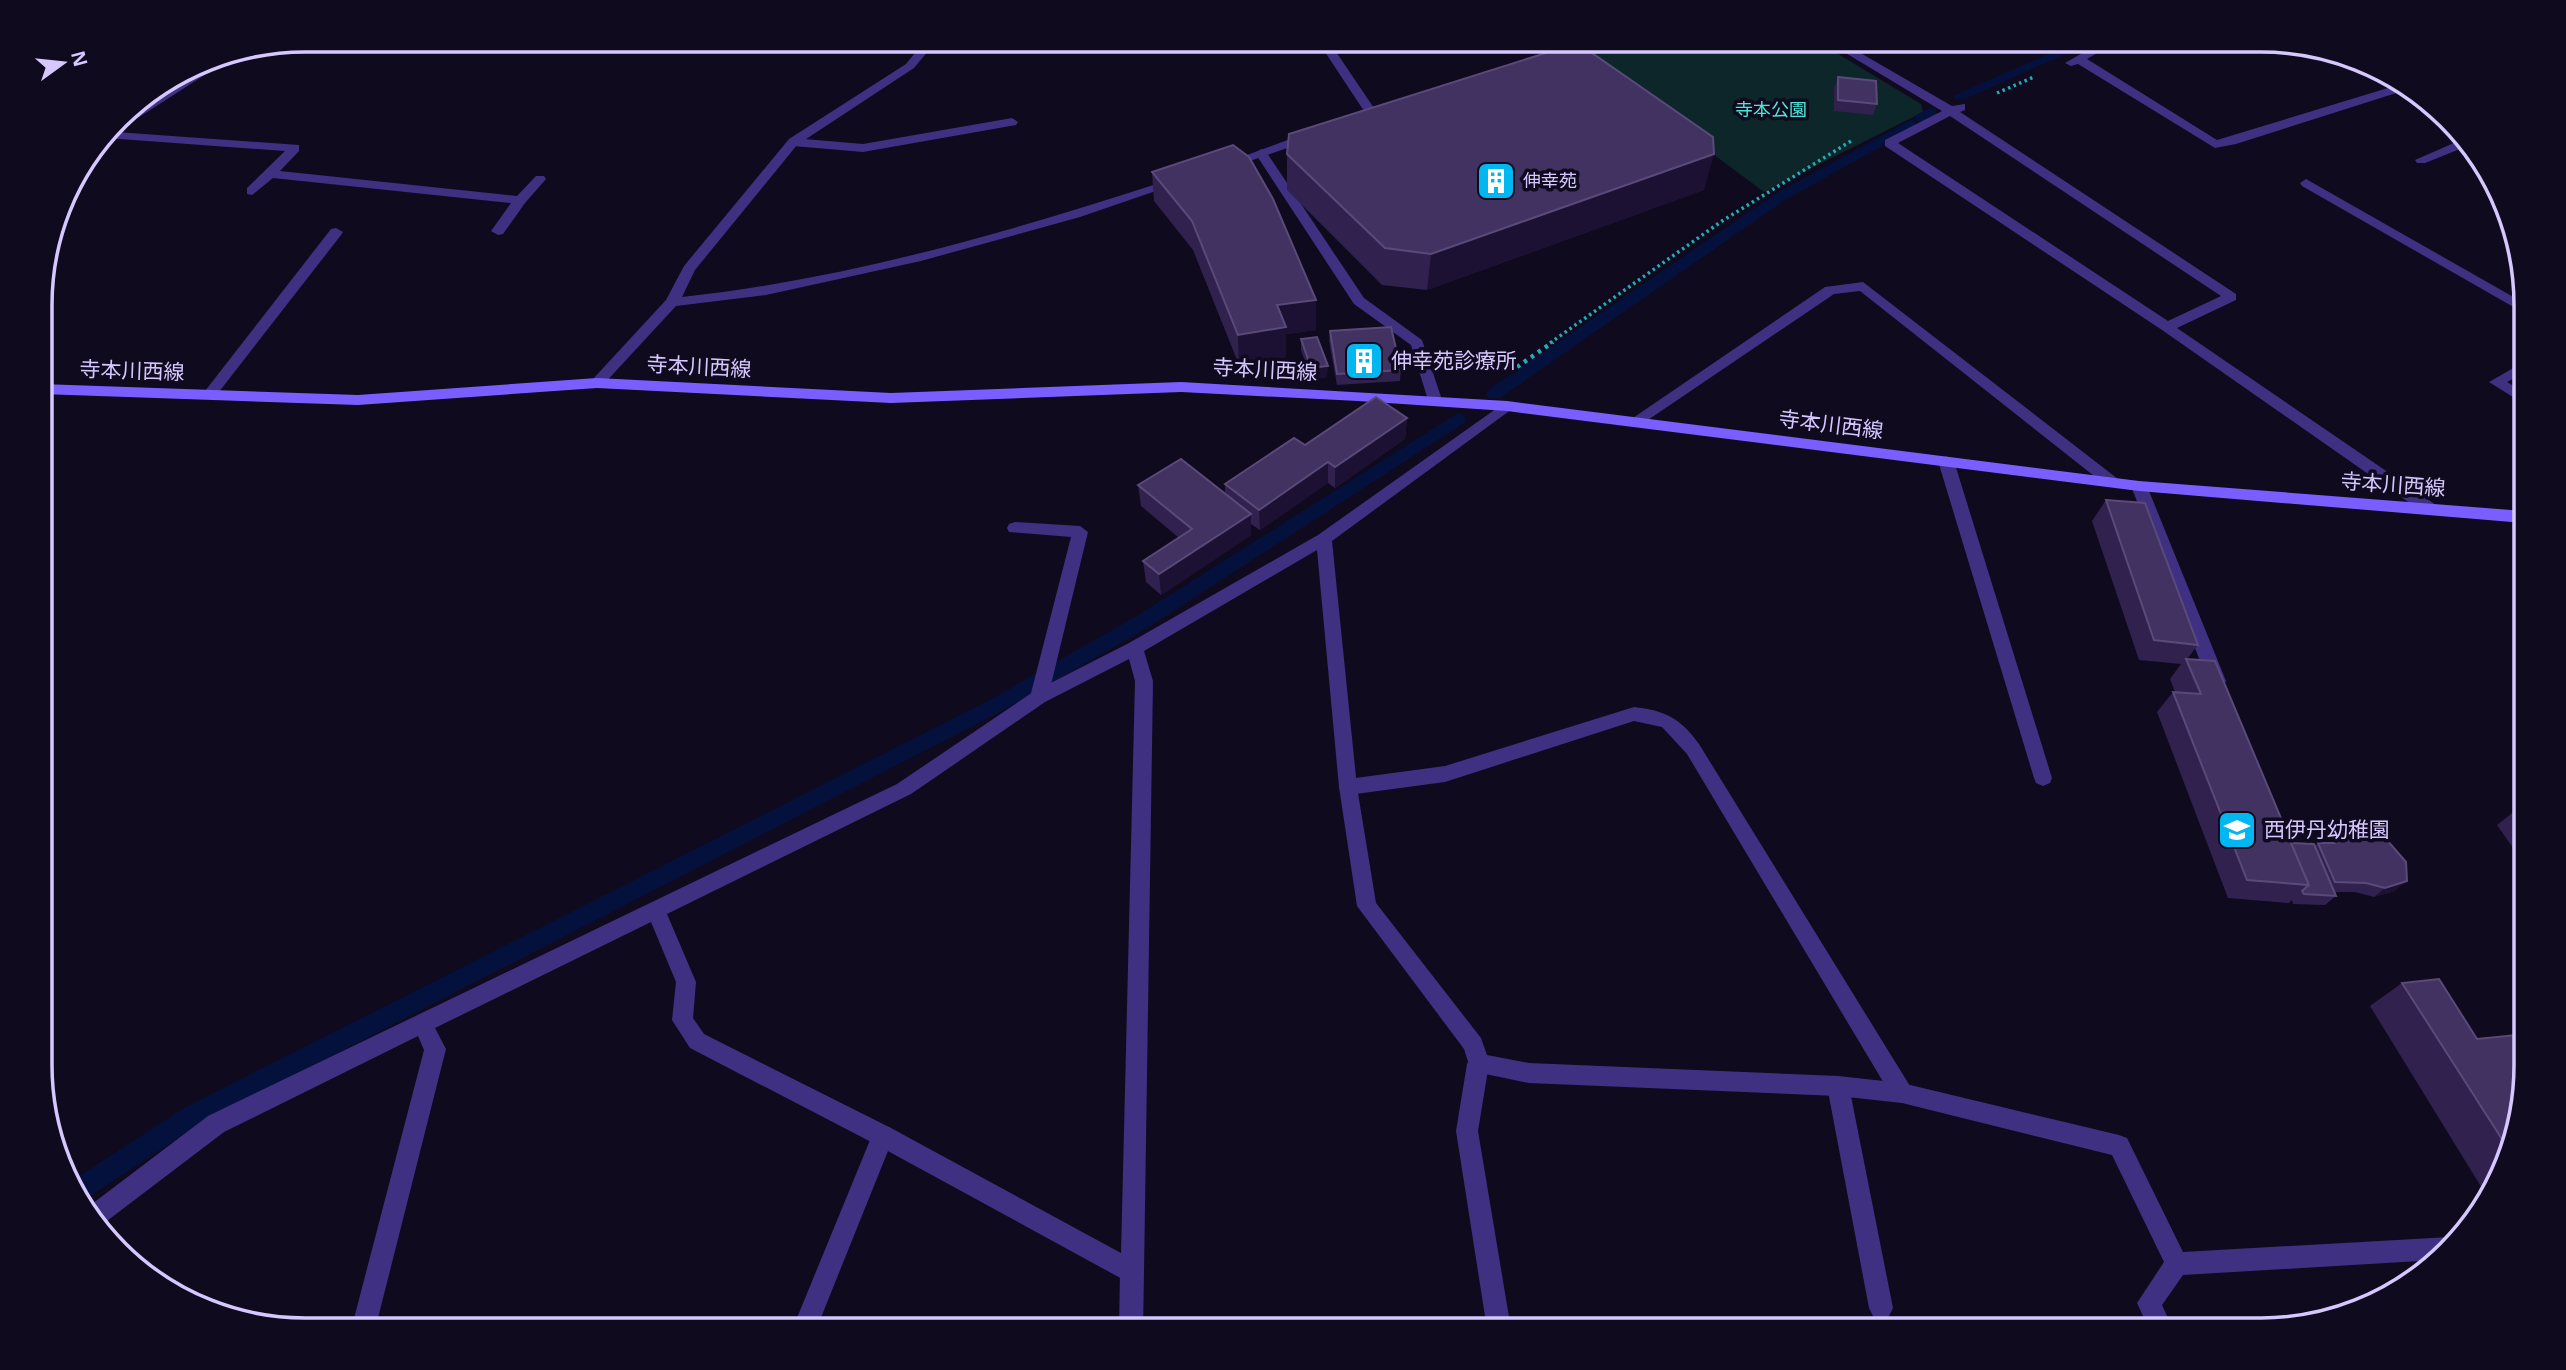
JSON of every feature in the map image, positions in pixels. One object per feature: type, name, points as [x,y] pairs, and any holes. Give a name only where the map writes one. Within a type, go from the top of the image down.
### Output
[{"type":"main road","name":"寺本川西線","points":[[52,389],[358,400],[597,383],[891,398],[1181,387],[1436,400],[1507,406],[2139,486],[2514,516]]},
{"type":"street","points":[[597,383],[671,302],[689,269],[793,142],[910,66],[920,52]]},
{"type":"street","points":[[1330,52],[1372,114]]},
{"type":"street","points":[[1544,58],[1554,52]]},
{"type":"street","points":[[1851,52],[1956,109],[2231,297],[2167,327]]},
{"type":"street","points":[[2075,61],[2092,52]]},
{"type":"street","points":[[2075,61],[2215,144],[2232,142],[2393,90]]},
{"type":"street","points":[[153,104],[186,83]]},
{"type":"street","points":[[1956,109],[1889,143],[2167,327],[2430,509]]},
{"type":"street","points":[[793,142],[863,148],[1012,122]]},
{"type":"street","points":[[1209,171],[1322,132]]},
{"type":"street","points":[[118,136],[295,148],[252,191]]},
{"type":"street","points":[[2421,160],[2457,146]]},
{"type":"street","points":[[1261,153],[1359,301],[1417,343],[1436,400]]},
{"type":"street","points":[[270,174],[520,200]]},
{"type":"street","points":[[498,232],[520,200],[540,179]]},
{"type":"street","points":[[671,302],[765,291],[926,254],[1118,201],[1183,179]]},
{"type":"street","points":[[2305,183],[2514,303]]},
{"type":"street","points":[[210,394],[335,232]]},
{"type":"street","points":[[1634,422],[1829,290],[1863,286],[2113,483]]},
{"type":"street","points":[[2514,372],[2496,382],[2514,393]]},
{"type":"street","points":[[100,1212],[216,1124],[904,789],[1039,697],[1135,648],[1324,539],[1507,406]]},
{"type":"street","points":[[1946,461],[2043,778]]},
{"type":"street","points":[[2139,486],[2222,695]]},
{"type":"street","points":[[1015,528],[1080,532],[1039,697]]},
{"type":"street","points":[[1324,539],[1348,787],[1367,906],[1474,1045],[1478,1065],[1467,1131],[1497,1318]]},
{"type":"street","points":[[1132,1318],[1144,681],[1135,648]]},
{"type":"street","points":[[1348,787],[1445,774],[1634,714],[1659,716],[1677,727],[1693,749],[1902,1093]]},
{"type":"street","points":[[656,910],[686,982],[682,1020],[697,1041],[883,1136],[1132,1272]]},
{"type":"street","points":[[366,1318],[435,1049],[422,1023]]},
{"type":"street","points":[[1478,1065],[1529,1073],[1838,1086],[1902,1093],[2119,1146],[2177,1264]]},
{"type":"street","points":[[1838,1086],[1881,1308]]},
{"type":"street","points":[[809,1318],[883,1136]]},
{"type":"street","points":[[2177,1264],[2433,1249]]},
{"type":"street","points":[[2156,1318],[2149,1303],[2177,1264]]},
{"type":"path","points":[[1956,109],[2075,61]]},
{"type":"path","points":[[1468,402],[1722,221],[1854,139]]},
{"type":"green space","name":"寺本公園","points":[[1595,52],[1835,52],[1921,104],[1923,112],[1764,192],[1635,96],[1573,59]]},
{"type":"building","name":"伸幸苑","points":[[1549,52],[1590,52],[1713,137],[1714,154],[1431,254],[1385,248],[1287,154],[1289,134]]},
{"type":"building","points":[[1838,77],[1876,81],[1877,104],[1838,100]]},
{"type":"building","points":[[1233,145],[1249,157],[1273,199],[1316,300],[1277,305],[1286,327],[1238,335],[1192,221],[1152,172]]},
{"type":"building","name":"伸幸苑診療所","points":[[1391,327],[1401,370],[1337,374],[1330,331]]},
{"type":"building","points":[[1317,337],[1328,366],[1311,368],[1301,339]]},
{"type":"building","points":[[1376,397],[1407,418],[1335,467],[1328,462],[1259,510],[1225,484],[1294,438],[1305,445]]},
{"type":"building","points":[[1181,459],[1251,514],[1159,574],[1143,561],[1192,529],[1138,485]]},
{"type":"building","points":[[2106,500],[2145,503],[2198,645],[2154,640]]},
{"type":"building","points":[[2186,659],[2215,661],[2309,885],[2247,880],[2173,692],[2201,694]]},
{"type":"building","points":[[2363,831],[2387,840],[2406,862],[2407,881],[2385,888],[2366,883],[2335,882],[2318,843],[2335,843],[2345,832]]},
{"type":"building","points":[[2291,843],[2314,844],[2336,896],[2304,894],[2302,891],[2309,885]]},
{"type":"building","points":[[2439,979],[2477,1039],[2514,1035],[2513,1081],[2509,1114],[2502,1139],[2402,983]]},
{"type":"waterway","points":[[1960,96],[2063,52]]},
{"type":"waterway","points":[[1921,118],[1931,112]]},
{"type":"waterway","points":[[1494,394],[1780,197],[1911,124]]},
{"type":"waterway","points":[[84,1187],[192,1116],[997,705],[1142,622],[1458,419]]},
{"type":"place","name":"伸幸苑","points":[[1496,181]]},
{"type":"place","name":"伸幸苑診療所","points":[[1364,361]]},
{"type":"place","name":"西伊丹幼稚園","points":[[2237,830]]}]
